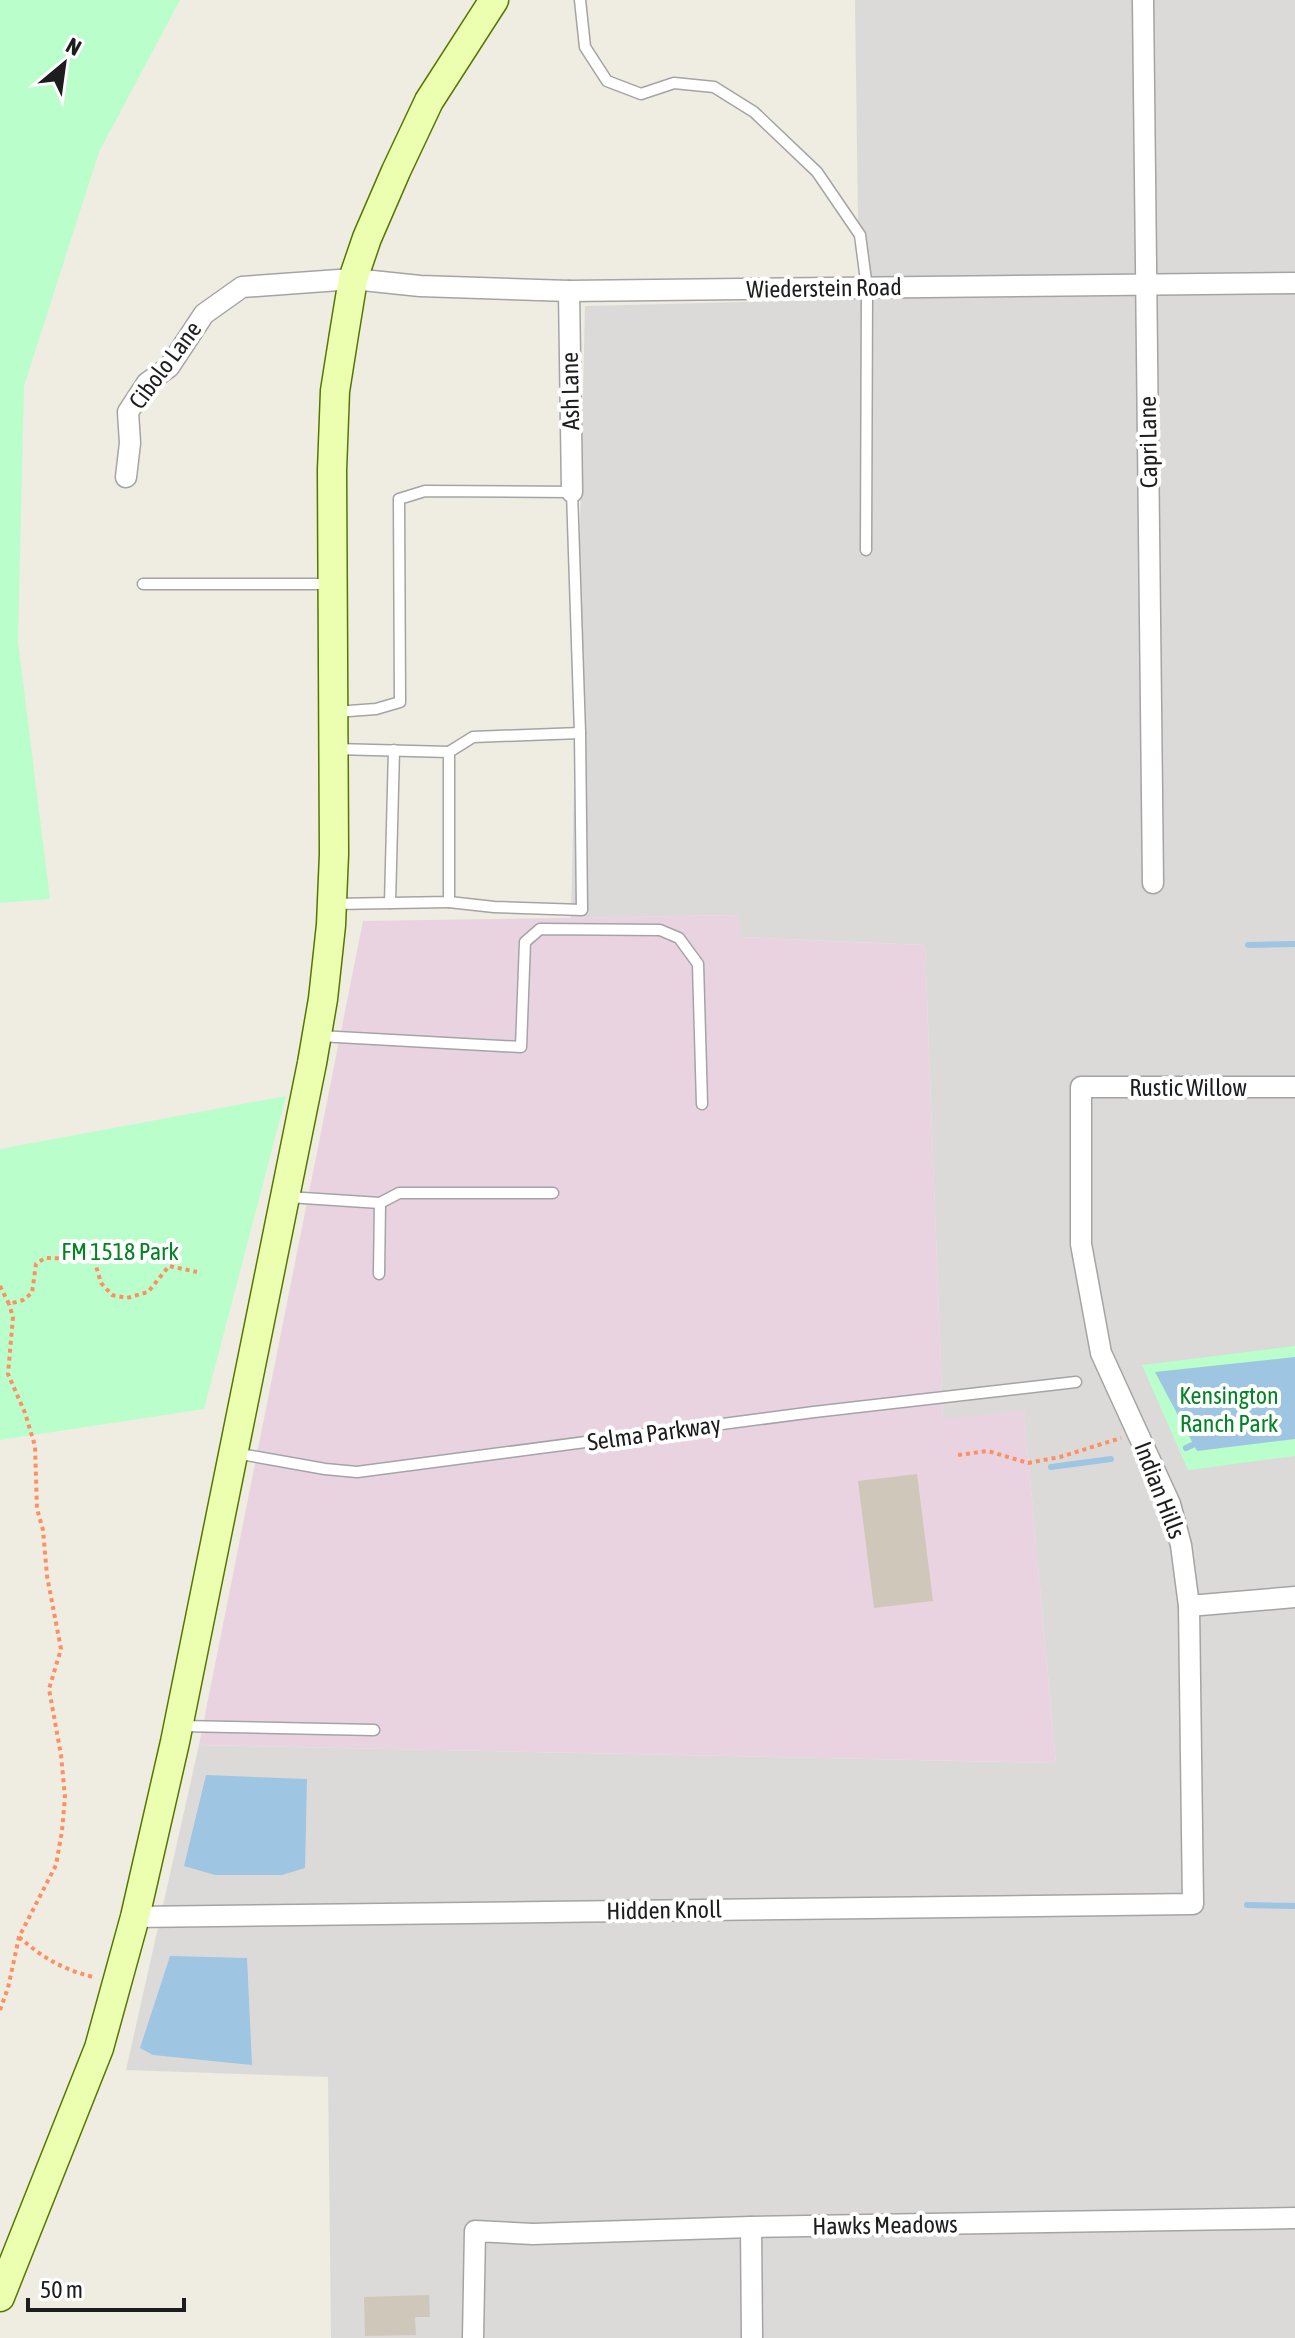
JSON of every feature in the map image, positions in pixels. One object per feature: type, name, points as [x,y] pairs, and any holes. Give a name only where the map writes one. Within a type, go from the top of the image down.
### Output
[{"type":"main road","points":[[0,2297],[99,2048],[135,1917],[178,1726],[317,1036],[332,904],[332,470],[335,391],[353,279],[373,224],[429,101],[494,0]]},
{"type":"street","name":"Capri Lane","points":[[1143,0],[1153,883]]},
{"type":"street","name":"Wiederstein Road","points":[[353,279],[420,286],[569,291],[1295,283]]},
{"type":"street","name":"Cibolo Lane","points":[[126,477],[130,443],[128,412],[147,383],[169,367],[204,314],[242,287],[353,279]]},
{"type":"street","name":"Ash Lane","points":[[569,291],[572,492]]},
{"type":"street","name":"Rustic Willow","points":[[1081,1087],[1295,1087]]},
{"type":"street","name":"Indian Hills","points":[[1081,1087],[1081,1244],[1101,1353],[1170,1504],[1181,1545],[1189,1606],[1193,1904]]},
{"type":"street","points":[[1189,1606],[1295,1597]]},
{"type":"street","name":"Hidden Knoll","points":[[135,1917],[1193,1904]]},
{"type":"street","name":"Hawks Meadows","points":[[473,2338],[475,2231],[533,2234],[751,2227],[1295,2218]]},
{"type":"street","points":[[751,2227],[752,2338]]},
{"type":"lane","points":[[580,0],[585,47],[607,81],[641,94],[674,83],[714,87],[754,112],[817,172],[860,235],[867,288],[866,550]]},
{"type":"lane","points":[[332,904],[449,902],[582,910],[572,492],[425,491],[399,499],[400,702],[376,709],[333,712]]},
{"type":"lane","points":[[143,584],[333,584]]},
{"type":"lane","points":[[333,749],[449,752],[473,737],[580,733]]},
{"type":"lane","points":[[390,903],[394,750]]},
{"type":"lane","points":[[449,752],[449,902]]},
{"type":"lane","points":[[317,1036],[521,1047],[525,942],[540,929],[660,930],[679,938],[698,964],[702,1104]]},
{"type":"lane","points":[[286,1197],[380,1203],[399,1193],[553,1193]]},
{"type":"lane","points":[[379,1274],[380,1203]]},
{"type":"lane","name":"Selma Parkway","points":[[233,1452],[357,1472],[814,1412],[1076,1382]]},
{"type":"lane","points":[[178,1726],[374,1730]]},
{"type":"path","points":[[9,1304],[23,1300],[32,1293],[36,1264],[45,1258],[94,1259],[101,1283],[112,1295],[127,1298],[148,1292],[169,1266],[197,1272]]},
{"type":"path","points":[[0,1286],[13,1317],[8,1374],[35,1446],[37,1509],[61,1649],[49,1689],[65,1797],[56,1865],[19,1937],[0,2010]]},
{"type":"path","points":[[958,1455],[988,1451],[1028,1463],[1060,1457],[1138,1432]]},
{"type":"path","points":[[19,1937],[47,1959],[68,1970],[116,1984]]},
{"type":"shaded area","points":[[855,0],[1295,0],[1295,2338],[331,2338],[328,2077],[126,2070],[199,1745],[1056,1763],[1024,1412],[943,1420],[925,945],[739,937],[738,915],[571,918],[585,306],[859,299]]},
{"type":"shaded area","points":[[739,915],[739,937],[925,945],[943,1419],[1024,1411],[1056,1763],[199,1745],[363,921]]},
{"type":"green space","points":[[0,0],[180,0],[99,152],[24,386],[18,641],[50,899],[0,903]]},
{"type":"green space","name":"FM 1518 Park","points":[[286,1096],[204,1409],[0,1440],[0,1149]]},
{"type":"green space","name":"Kensington Ranch Park","points":[[1295,1346],[1295,1456],[1188,1470],[1142,1365]]},
{"type":"water","name":"Kensington Ranch Park","points":[[1295,1357],[1295,1439],[1197,1451],[1155,1372]]},
{"type":"water","points":[[206,1775],[307,1779],[305,1868],[282,1875],[215,1875],[184,1866]]},
{"type":"water","points":[[170,1956],[247,1958],[252,2065],[153,2055],[140,2048]]},
{"type":"building","points":[[917,1474],[933,1601],[874,1608],[858,1481]]},
{"type":"building","points":[[429,2295],[430,2317],[415,2317],[416,2335],[365,2336],[364,2297]]},
{"type":"waterway","points":[[1248,945],[1295,944]]},
{"type":"waterway","points":[[1186,1448],[1201,1441]]},
{"type":"waterway","points":[[1051,1467],[1111,1459]]},
{"type":"waterway","points":[[1247,1905],[1295,1906]]}]
